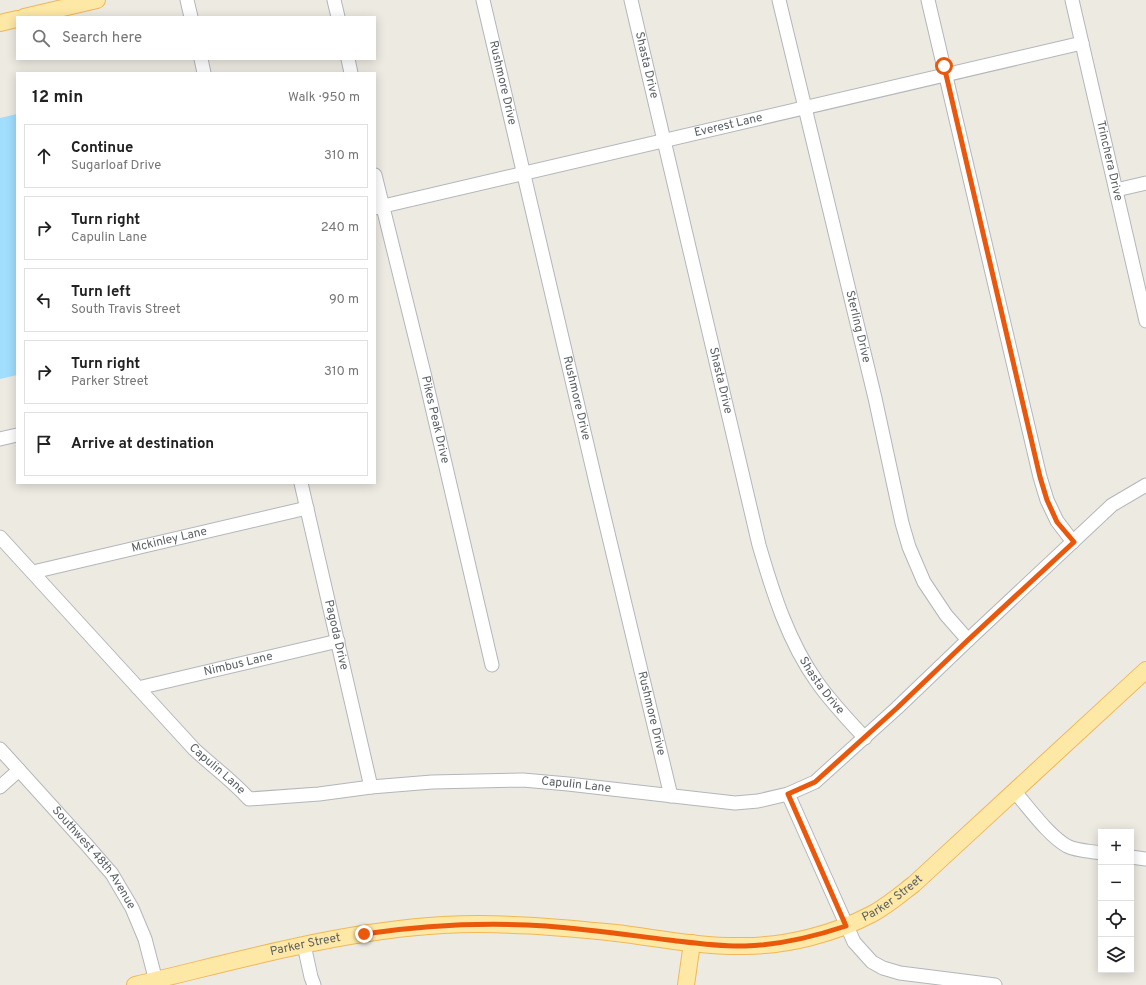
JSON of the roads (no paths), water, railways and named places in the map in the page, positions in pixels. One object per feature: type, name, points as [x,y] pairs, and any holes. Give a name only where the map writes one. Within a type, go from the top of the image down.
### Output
[{"type":"main road","points":[[28,16],[97,0]]},
{"type":"main road","points":[[0,23],[16,19]]},
{"type":"main road","name":"Parker Street","points":[[135,985],[156,983],[304,945],[405,928],[490,923],[547,926],[692,943],[744,946],[783,943],[818,935],[846,926],[873,914],[914,884],[1146,670]]},
{"type":"main road","points":[[686,985],[692,943]]},
{"type":"street","points":[[187,0],[191,16]]},
{"type":"street","points":[[334,0],[338,16]]},
{"type":"street","name":"Rushmore Drive","points":[[483,0],[671,796]]},
{"type":"street","name":"Shasta Drive","points":[[631,0],[759,545],[775,599],[794,644],[816,681],[864,738]]},
{"type":"street","name":"Sterling Drive","points":[[779,0],[875,398],[902,523],[909,547],[924,582],[946,615],[968,640]]},
{"type":"street","points":[[928,0],[1040,477],[1047,500],[1057,522],[1074,542]]},
{"type":"street","name":"Trinchera Drive","points":[[1072,0],[1146,321]]},
{"type":"street","name":"Everest Lane","points":[[379,208],[1082,43]]},
{"type":"street","points":[[200,60],[204,72]]},
{"type":"street","points":[[348,60],[351,72]]},
{"type":"street","name":"Pikes Peak Drive","points":[[376,183],[379,208],[423,369],[492,665]]},
{"type":"street","points":[[1116,190],[1146,183]]},
{"type":"street","points":[[0,439],[16,435]]},
{"type":"street","name":"Pagoda Drive","points":[[301,484],[371,786]]},
{"type":"street","name":"Capulin Lane","points":[[0,537],[194,748],[213,766],[234,782],[249,799],[320,794],[371,786],[432,782],[523,780],[735,803],[758,801],[788,794],[815,782],[864,738],[1112,505],[1146,485]]},
{"type":"street","name":"Mckinley Lane","points":[[33,572],[307,508]]},
{"type":"street","name":"Nimbus Lane","points":[[138,688],[338,641]]},
{"type":"street","name":"Southwest 48th Avenue","points":[[0,749],[112,874],[132,908],[143,933],[156,983]]},
{"type":"street","points":[[0,787],[19,770]]},
{"type":"street","points":[[1015,792],[1058,840],[1078,850],[1098,853]]},
{"type":"street","points":[[788,794],[846,926],[854,942],[872,962],[883,968],[900,973],[996,985]]},
{"type":"street","points":[[1134,857],[1146,859]]},
{"type":"street","points":[[304,945],[314,985]]},
{"type":"water","points":[[16,114],[16,375],[0,379],[0,118]]}]
